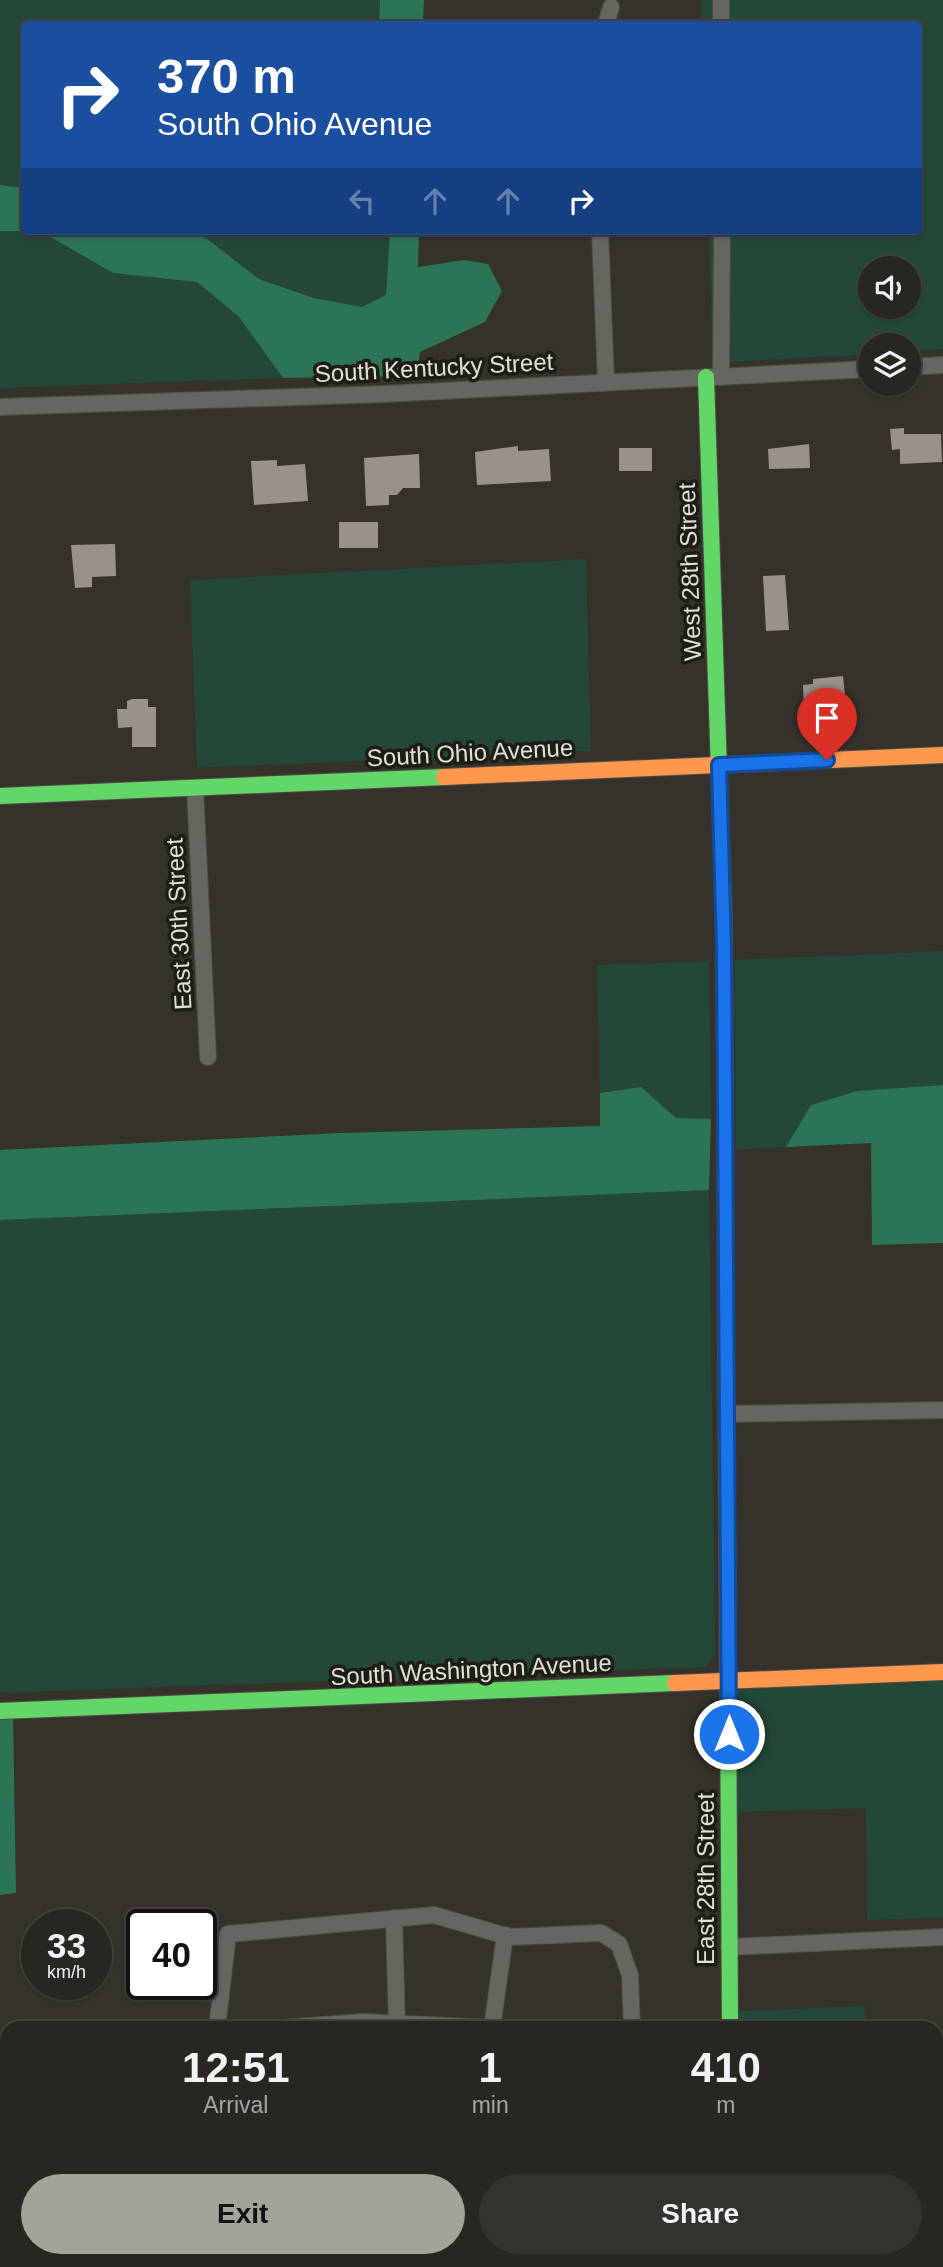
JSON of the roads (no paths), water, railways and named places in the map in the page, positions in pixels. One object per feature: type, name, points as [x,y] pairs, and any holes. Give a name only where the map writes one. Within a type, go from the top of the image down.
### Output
[{"type":"street","points":[[721,0],[721,21]]},
{"type":"street","points":[[608,21],[611,7]]},
{"type":"street","points":[[600,235],[606,382]]},
{"type":"street","points":[[713,377],[722,235]]},
{"type":"street","points":[[921,366],[943,365]]},
{"type":"street","name":"South Kentucky Street","points":[[0,407],[858,370]]},
{"type":"street","name":"West 28th Street","points":[[713,377],[719,765]]},
{"type":"street","name":"South Ohio Avenue","points":[[0,796],[943,755]]},
{"type":"street","name":"East 28th Street","points":[[719,765],[724,923],[729,1414],[730,2021]]},
{"type":"street","name":"East 30th Street","points":[[195,788],[208,1057]]},
{"type":"street","points":[[729,1414],[943,1410]]},
{"type":"street","name":"South Washington Avenue","points":[[0,1711],[943,1672]]},
{"type":"street","points":[[218,2021],[228,1934],[434,1915],[505,1936],[601,1933],[619,1944],[630,1975],[632,2021]]},
{"type":"street","points":[[394,1918],[397,2021]]},
{"type":"street","points":[[493,2021],[505,1936]]},
{"type":"street","points":[[729,1947],[943,1937]]}]
